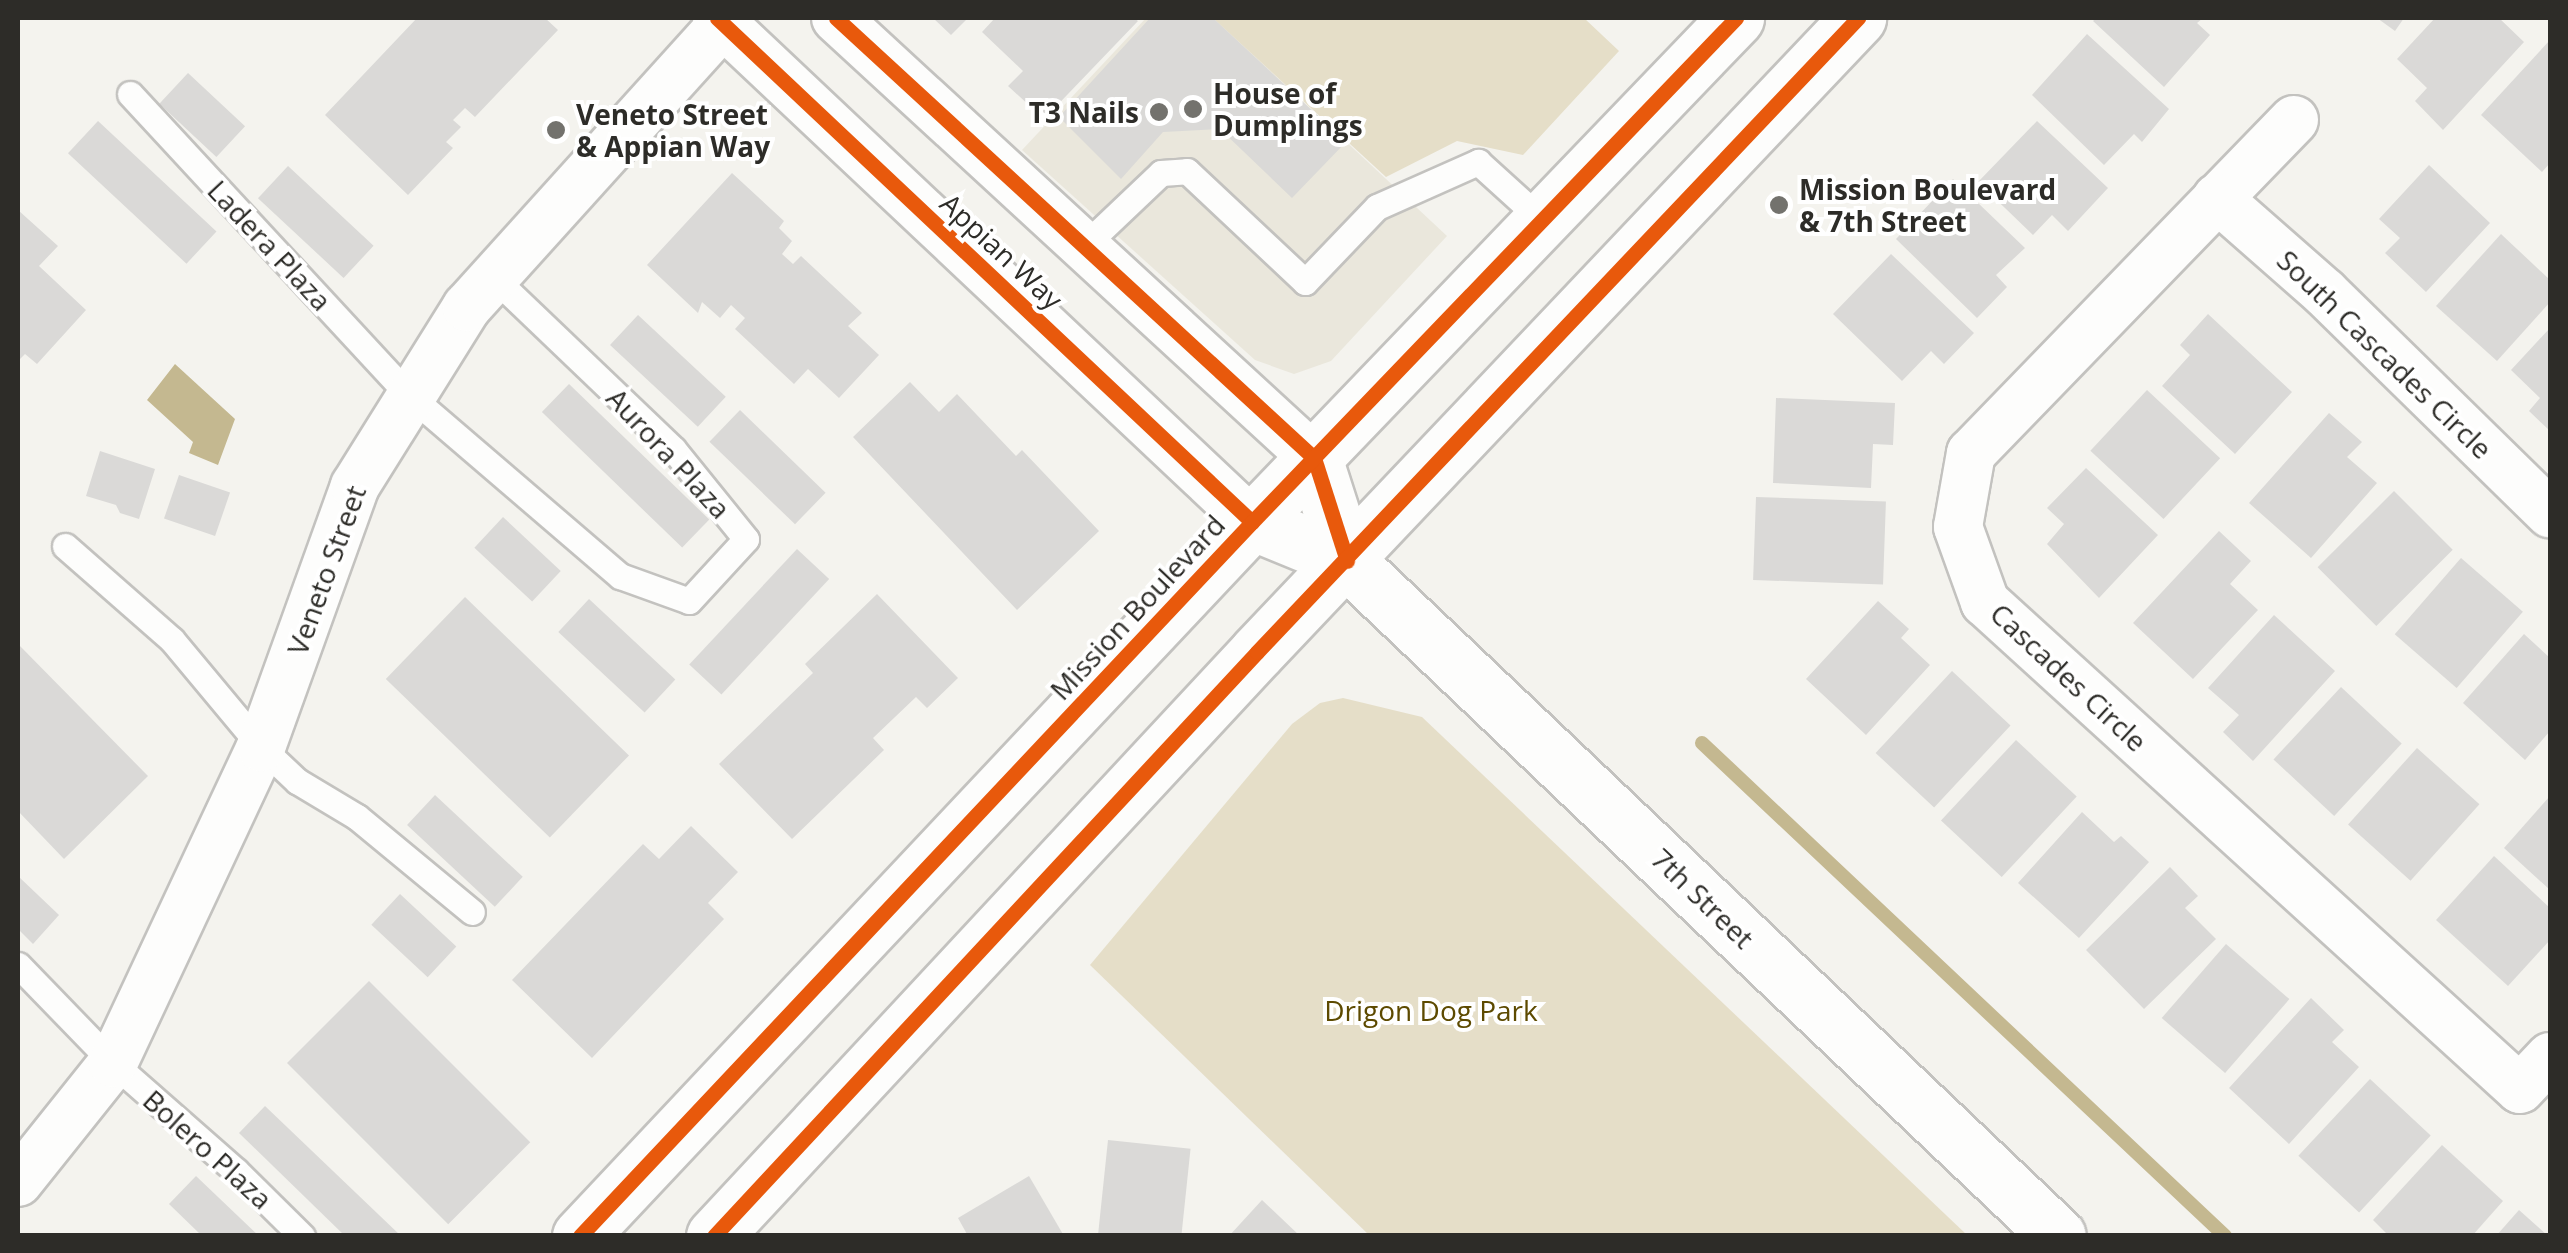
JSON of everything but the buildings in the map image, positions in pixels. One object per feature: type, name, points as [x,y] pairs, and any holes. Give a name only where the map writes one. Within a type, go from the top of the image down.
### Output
[{"type":"main road","name":"Mission Boulevard","points":[[580,1236],[1252,522],[1736,18]]},
{"type":"main road","points":[[714,1236],[1257,652],[1858,18]]},
{"type":"main road","name":"7th Street","points":[[1314,458],[1346,562]]},
{"type":"main road","name":"7th Street","points":[[1252,522],[1346,562],[2058,1236]]},
{"type":"street","points":[[836,18],[1314,458]]},
{"type":"street","name":"Veneto Street","points":[[22,1166],[113,1063],[261,747],[355,486],[467,306],[722,19]]},
{"type":"street","name":"Appian Way","points":[[722,19],[1252,522]]},
{"type":"street","name":"Cascades Circle","points":[[2294,120],[1970,453],[1958,527],[1985,602],[2536,1073]]},
{"type":"street","name":"South Cascades Circle","points":[[2217,198],[2325,294],[2550,513]]},
{"type":"lane","name":"Ladera Plaza","points":[[130,94],[410,396]]},
{"type":"lane","points":[[1084,246],[1161,173],[1188,171],[1304,282],[1377,207],[1478,162],[1542,220]]},
{"type":"lane","name":"Aurora Plaza","points":[[410,396],[620,576],[690,600],[746,539],[673,450],[493,277]]},
{"type":"lane","points":[[65,546],[172,640],[261,747],[297,781],[356,816],[472,912]]},
{"type":"lane","name":"Bolero Plaza","points":[[18,965],[113,1063],[302,1236]]},
{"type":"shaded area","points":[[1146,18],[1214,18],[1447,236],[1331,361],[1294,374],[1255,360],[1022,150]]},
{"type":"shaded area","points":[[175,364],[235,419],[218,465],[189,453],[193,442],[147,400]]},
{"type":"green space","points":[[1213,18],[1584,18],[1619,51],[1523,155],[1457,141],[1386,177]]},
{"type":"green space","name":"Drigon Dog Park","points":[[1343,698],[1422,717],[1967,1235],[1369,1235],[1090,965],[1292,724],[1320,703]]},
{"type":"waterway","points":[[1702,743],[2225,1236]]},
{"type":"cycle path","points":[[717,18],[1252,522]]},
{"type":"cycle path","points":[[836,18],[1314,458],[1347,561]]},
{"type":"cycle path","points":[[580,1236],[1252,522],[1736,18]]},
{"type":"cycle path","points":[[714,1236],[1257,652],[1858,18]]},
{"type":"place","name":"House of Dumplings","points":[[1193,109]]},
{"type":"place","name":"T3 Nails","points":[[1159,112]]},
{"type":"place","name":"Veneto Street & Appian Way","points":[[556,130]]},
{"type":"place","name":"Mission Boulevard & 7th Street","points":[[1779,205]]}]
